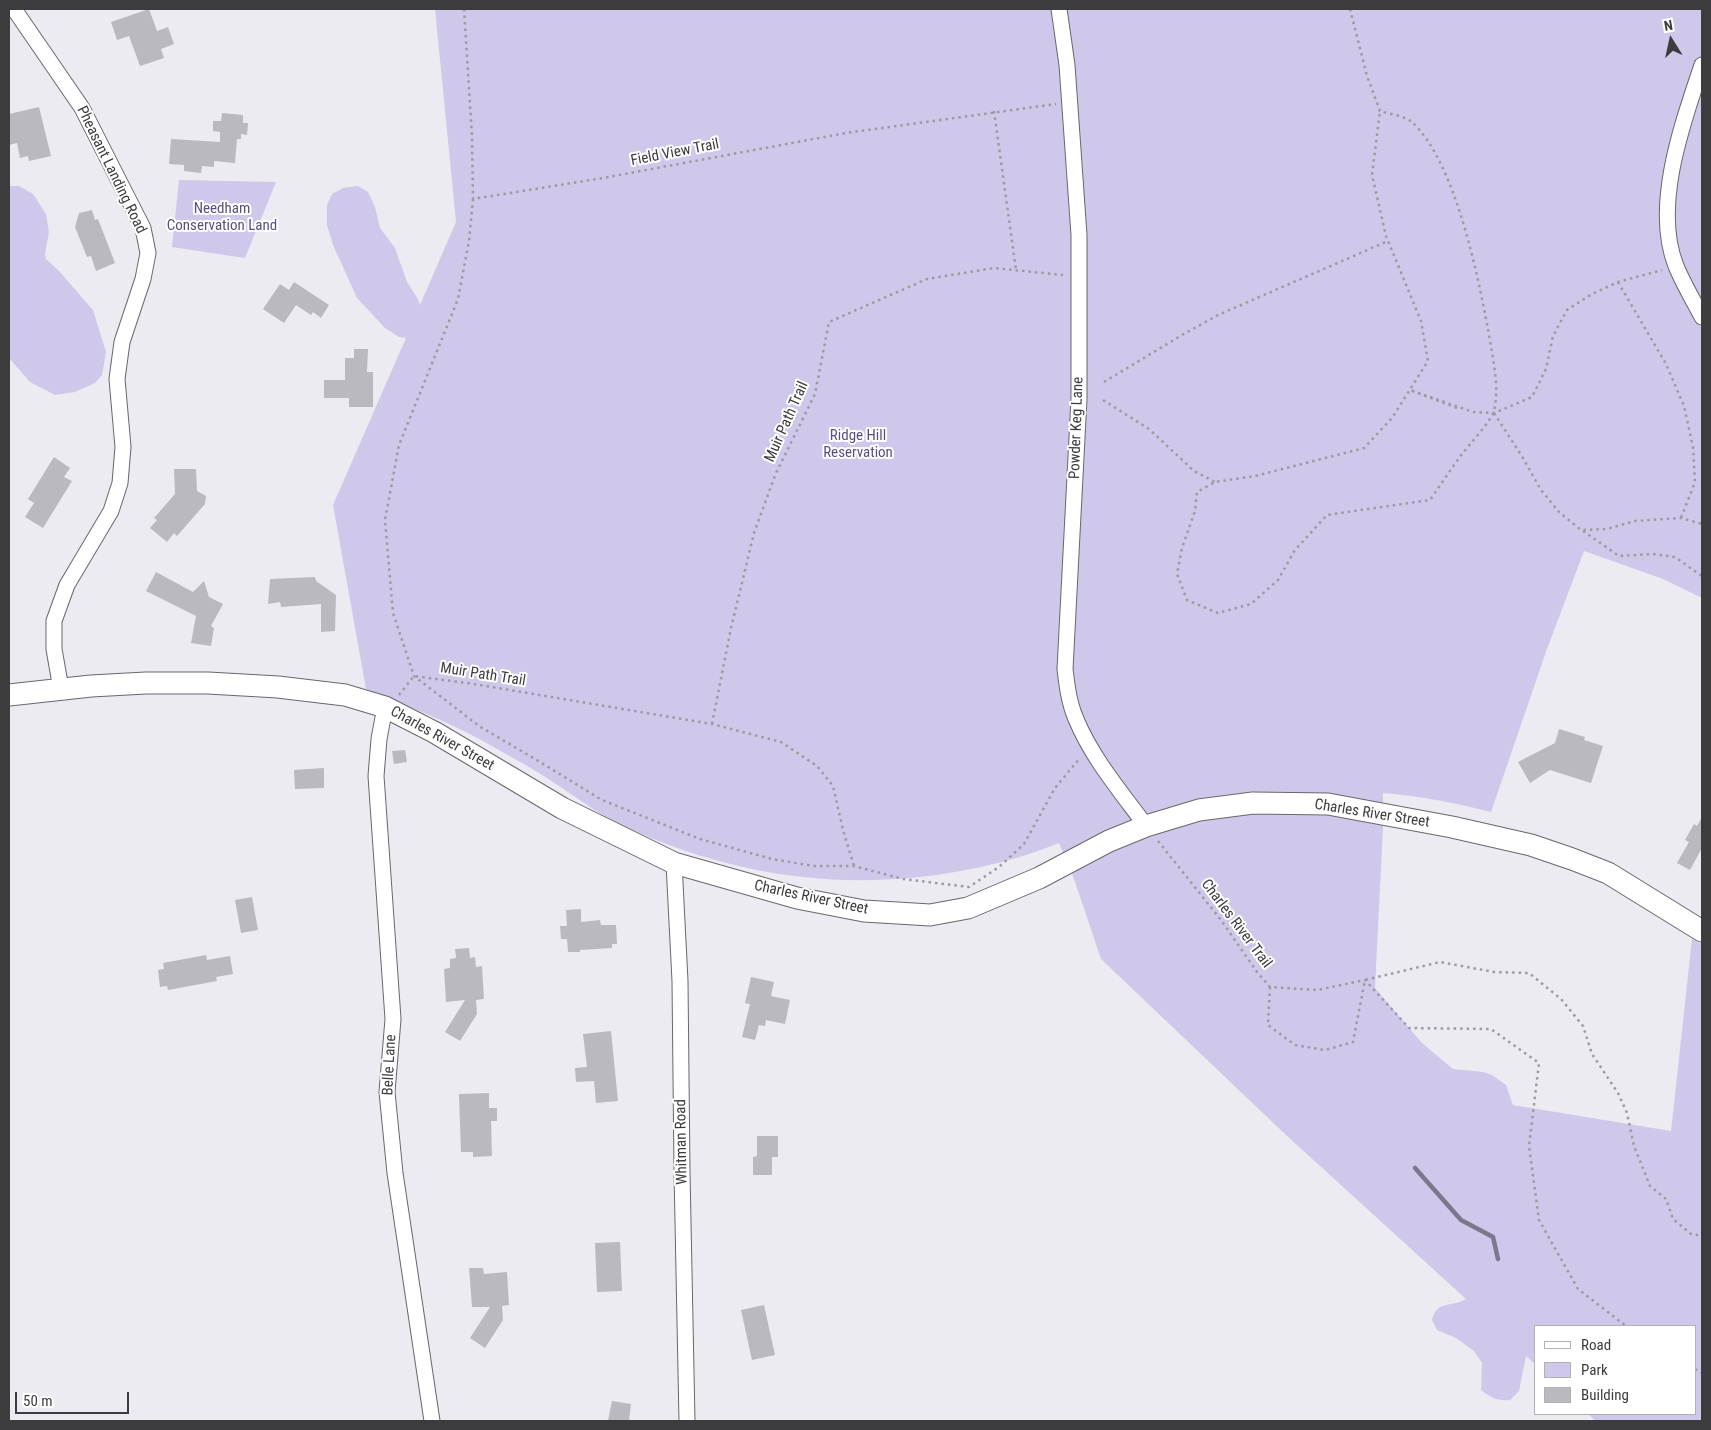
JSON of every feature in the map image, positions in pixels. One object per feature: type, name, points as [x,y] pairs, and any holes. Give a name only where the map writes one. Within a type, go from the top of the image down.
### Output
[{"type":"street","name":"Pheasant Landing Road","points":[[14,9],[82,108],[143,228],[148,253],[143,279],[122,342],[117,379],[123,447],[120,484],[111,511],[67,585],[54,621],[54,649],[61,689]]},
{"type":"street","name":"Powder Keg Lane","points":[[1059,9],[1067,65],[1079,235],[1079,399],[1065,669],[1068,695],[1089,747],[1146,826]]},
{"type":"street","points":[[1702,65],[1671,167],[1667,215],[1670,244],[1676,265],[1702,317]]},
{"type":"street","name":"Charles River Street","points":[[9,695],[146,683],[208,683],[278,687],[345,695],[383,706],[434,732],[562,808],[674,863],[797,898],[864,912],[930,914],[968,908],[1015,890],[1109,841],[1146,826],[1199,810],[1253,803],[1328,804],[1452,826],[1531,845],[1608,873],[1702,931]]},
{"type":"street","name":"Belle Lane","points":[[383,706],[376,776],[393,1019],[388,1092],[395,1173],[432,1421]]},
{"type":"street","name":"Whitman Road","points":[[674,863],[680,981],[687,1421]]},
{"type":"path","points":[[464,9],[472,136],[473,199],[469,241],[458,299],[399,445],[385,520],[393,613],[414,676],[479,726],[602,800],[700,840],[772,859],[814,866],[854,866],[903,879],[968,887],[999,867],[1024,844],[1055,788],[1089,747]]},
{"type":"path","points":[[1350,9],[1367,76],[1380,111],[1372,175],[1389,241],[1421,321],[1428,361],[1392,418],[1364,448],[1255,476],[1215,482],[1197,492],[1195,511],[1182,548],[1177,574],[1187,600],[1218,613],[1251,604],[1278,580],[1295,550],[1327,515],[1430,500],[1494,413],[1496,379],[1486,319],[1472,254],[1448,181],[1435,153],[1410,120],[1380,111]]},
{"type":"path","name":"Field View Trail","points":[[473,199],[603,178],[846,133],[994,111],[1070,102]]},
{"type":"path","points":[[994,111],[1016,270]]},
{"type":"path","points":[[1104,382],[1218,315],[1389,241]]},
{"type":"path","points":[[1410,390],[1473,412],[1494,413],[1532,397],[1546,369],[1553,336],[1566,310],[1592,294],[1618,282],[1676,265]]},
{"type":"path","name":"Muir Path Trail","points":[[712,724],[731,628],[754,533],[776,473],[815,394],[829,322],[927,278],[994,268],[1079,276]]},
{"type":"path","points":[[1618,282],[1666,364],[1684,406],[1693,447],[1696,482],[1681,518]]},
{"type":"path","points":[[1103,400],[1149,429],[1194,472],[1215,482]]},
{"type":"path","points":[[1494,413],[1541,490],[1559,512],[1581,530],[1619,556],[1653,554],[1675,557],[1702,576]]},
{"type":"path","points":[[1581,530],[1607,529],[1635,521],[1681,518],[1702,524]]},
{"type":"path","points":[[383,706],[396,698],[414,676]]},
{"type":"path","name":"Muir Path Trail","points":[[414,676],[474,684],[712,724],[781,742],[817,766],[833,786],[854,866]]},
{"type":"path","name":"Charles River Trail","points":[[1146,826],[1221,920],[1270,988],[1317,990],[1440,962],[1494,972],[1529,973],[1561,999],[1583,1026],[1592,1054],[1618,1093],[1627,1113],[1634,1146],[1650,1186],[1666,1199],[1673,1219],[1691,1234],[1702,1236]]},
{"type":"path","points":[[1270,988],[1268,1025],[1295,1046],[1325,1050],[1353,1042],[1365,980]]},
{"type":"path","points":[[1365,980],[1409,1028],[1491,1029],[1539,1064],[1529,1146],[1539,1220],[1578,1289],[1625,1325]]},
{"type":"green space","name":"Ridge Hill Reservation","points":[[435,9],[1702,9],[1702,598],[1663,579],[1584,551],[1547,649],[1491,812],[1438,800],[1383,793],[1375,988],[1422,1043],[1453,1069],[1483,1072],[1492,1075],[1506,1085],[1513,1105],[1671,1131],[1692,939],[1702,944],[1702,1421],[1596,1421],[1589,1415],[1696,1415],[1696,1325],[1534,1325],[1534,1363],[1526,1356],[1519,1391],[1510,1400],[1501,1400],[1481,1390],[1482,1363],[1474,1351],[1456,1338],[1437,1330],[1432,1320],[1434,1314],[1441,1307],[1466,1299],[1286,1135],[1101,959],[1073,876],[1059,843],[1022,856],[966,870],[917,877],[868,880],[818,878],[770,872],[721,862],[673,847],[626,827],[592,809],[539,773],[473,736],[366,689],[333,505],[406,338],[399,337],[385,328],[357,298],[333,245],[327,225],[327,205],[332,194],[343,188],[358,186],[368,192],[375,207],[380,228],[395,248],[407,282],[420,305],[456,222]]},
{"type":"green space","name":"Needham Conservation Land","points":[[179,180],[276,182],[245,258],[172,247]]},
{"type":"green space","points":[[9,186],[19,186],[33,194],[46,214],[49,232],[45,254],[46,259],[93,310],[106,352],[102,375],[95,383],[75,392],[55,395],[30,382],[9,358]]},
{"type":"building","points":[[149,9],[157,31],[168,27],[174,44],[161,49],[164,58],[140,66],[129,36],[117,40],[111,22]]},
{"type":"building","points":[[39,107],[51,156],[29,161],[28,156],[20,158],[17,143],[9,145],[9,114]]},
{"type":"building","points":[[222,113],[243,115],[243,123],[248,123],[247,135],[241,134],[241,139],[237,139],[235,163],[214,161],[214,167],[202,166],[201,173],[184,171],[184,165],[169,164],[171,139],[220,142],[220,132],[213,131],[213,121],[221,121]]},
{"type":"building","points":[[92,210],[95,220],[98,219],[115,263],[96,271],[91,256],[87,257],[75,227],[79,213]]},
{"type":"building","points":[[294,282],[329,305],[321,318],[313,312],[311,315],[296,305],[284,323],[263,309],[280,284],[289,290]]},
{"type":"building","points":[[354,349],[368,349],[367,372],[373,372],[373,407],[349,407],[349,398],[324,398],[324,380],[345,380],[345,358],[354,358]]},
{"type":"building","points":[[54,457],[70,468],[64,477],[72,481],[43,528],[25,517],[34,503],[28,499]]},
{"type":"building","points":[[174,469],[196,469],[197,491],[206,496],[205,504],[177,536],[174,533],[167,542],[150,528],[157,520],[154,518],[175,494]]},
{"type":"building","points":[[156,572],[193,592],[204,581],[209,597],[223,604],[211,626],[214,628],[211,646],[191,643],[196,616],[146,591]]},
{"type":"building","points":[[315,577],[316,581],[336,595],[335,631],[321,632],[321,604],[281,607],[280,602],[268,604],[270,579]]},
{"type":"building","points":[[1559,729],[1585,737],[1584,740],[1603,746],[1591,783],[1550,770],[1530,783],[1518,762],[1555,743]]},
{"type":"building","points":[[405,750],[407,762],[394,764],[392,751]]},
{"type":"building","points":[[324,768],[324,788],[295,789],[294,770]]},
{"type":"building","points":[[1702,817],[1702,848],[1690,870],[1677,863],[1689,842],[1685,840],[1694,824],[1697,826]]},
{"type":"building","points":[[252,897],[258,930],[241,933],[235,900]]},
{"type":"building","points":[[581,909],[581,922],[600,920],[601,925],[616,925],[617,944],[612,944],[612,948],[568,952],[567,939],[561,939],[560,926],[567,926],[566,910]]},
{"type":"building","points":[[469,948],[470,958],[475,957],[476,967],[482,966],[484,999],[476,1000],[477,1014],[460,1041],[445,1032],[465,1000],[446,1002],[444,969],[450,968],[450,959],[456,958],[455,949]]},
{"type":"building","points":[[206,955],[207,960],[230,956],[233,974],[216,977],[217,981],[168,990],[167,986],[160,987],[158,970],[164,969],[163,963]]},
{"type":"building","points":[[751,977],[774,982],[771,996],[790,1000],[785,1024],[766,1020],[765,1026],[759,1025],[755,1040],[742,1037],[750,1004],[745,1003]]},
{"type":"building","points":[[611,1031],[618,1101],[596,1103],[594,1081],[576,1082],[575,1068],[587,1067],[583,1034]]},
{"type":"building","points":[[489,1093],[489,1108],[497,1108],[497,1121],[491,1121],[492,1156],[473,1157],[473,1152],[461,1152],[459,1094]]},
{"type":"building","points":[[757,1136],[778,1136],[778,1157],[772,1157],[772,1175],[753,1175],[753,1157],[757,1156]]},
{"type":"building","points":[[620,1242],[622,1291],[597,1292],[595,1243]]},
{"type":"building","points":[[469,1268],[483,1268],[484,1274],[507,1272],[509,1305],[502,1306],[503,1320],[485,1348],[470,1338],[490,1307],[472,1307]]},
{"type":"building","points":[[764,1305],[775,1355],[752,1360],[741,1310]]},
{"type":"building","points":[[612,1401],[631,1404],[629,1421],[608,1421]]},
{"type":"waterway","points":[[1415,1168],[1461,1220],[1493,1237],[1498,1259]]}]
